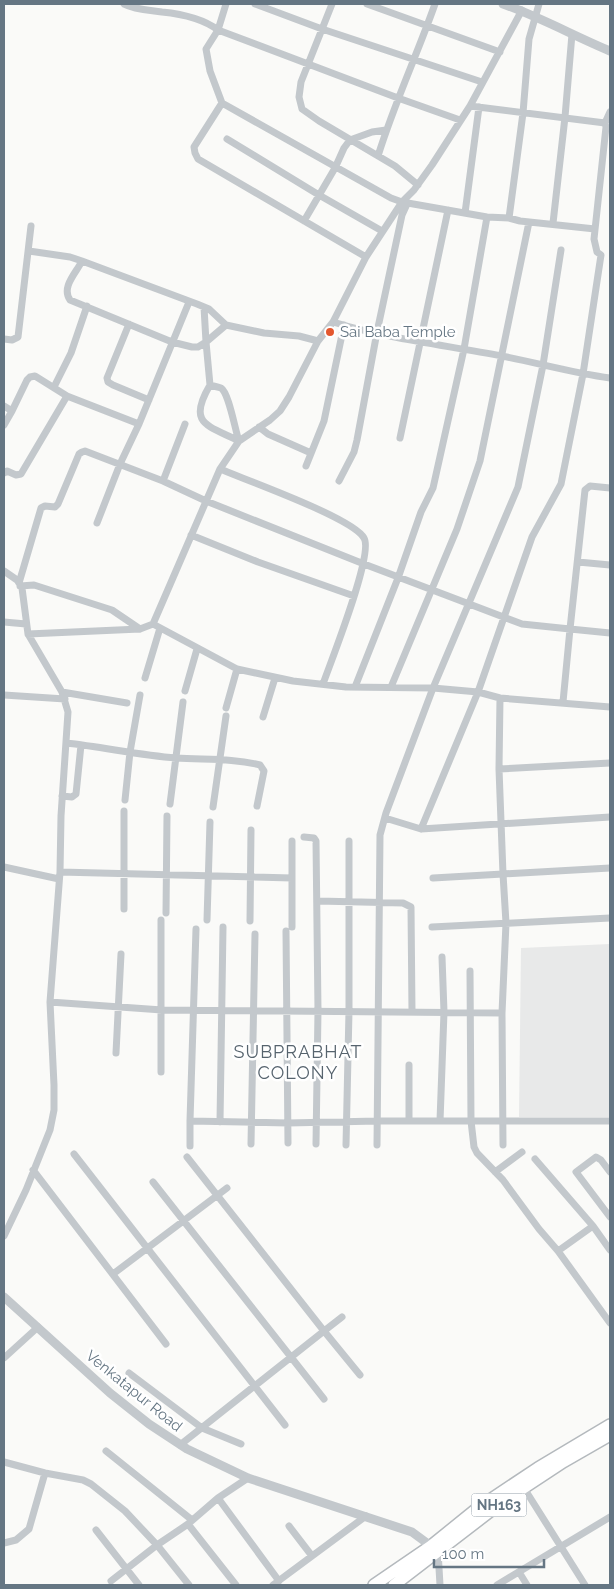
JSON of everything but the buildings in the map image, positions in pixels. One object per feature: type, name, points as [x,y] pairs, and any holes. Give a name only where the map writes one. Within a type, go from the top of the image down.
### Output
[{"type":"highway","name":"NH163","points":[[394,1585],[478,1508],[530,1473],[610,1425]]},
{"type":"highway","name":"NH163","points":[[374,1585],[435,1549],[563,1462],[610,1435]]},
{"type":"street","points":[[124,4],[143,10],[194,18],[209,23],[218,30],[308,65],[460,120]]},
{"type":"street","points":[[226,4],[218,30],[206,49],[210,71],[222,103],[335,168],[404,203],[487,217],[595,229]]},
{"type":"street","points":[[255,4],[322,29],[482,82]]},
{"type":"street","points":[[332,4],[301,82],[299,97],[302,109],[378,156],[418,184]]},
{"type":"street","points":[[367,4],[500,52]]},
{"type":"street","points":[[378,156],[398,98],[415,60],[434,4]]},
{"type":"street","points":[[503,4],[522,10],[610,51]]},
{"type":"street","points":[[509,218],[524,113],[529,39],[539,4]]},
{"type":"street","points":[[28,634],[140,629],[153,624],[220,469],[239,440],[280,411],[285,404],[318,341],[333,322],[366,257],[382,231],[432,165],[470,106],[522,10]]},
{"type":"street","points":[[553,223],[572,34]]},
{"type":"street","points":[[222,103],[194,147],[194,153],[198,159],[366,257]]},
{"type":"street","points":[[470,106],[605,123]]},
{"type":"street","points":[[465,213],[478,108]]},
{"type":"street","points":[[421,829],[478,692],[532,537],[561,484],[584,374],[601,255],[596,252],[595,248],[595,229],[605,123],[610,112]]},
{"type":"street","points":[[304,221],[350,140],[365,134],[386,130]]},
{"type":"street","points":[[228,139],[382,231]]},
{"type":"street","points":[[339,481],[354,452],[357,440],[404,203]]},
{"type":"street","points":[[400,438],[448,210]]},
{"type":"street","points":[[355,687],[433,488],[464,349],[487,217]]},
{"type":"street","points":[[391,687],[433,590],[480,461],[529,222]]},
{"type":"street","points":[[4,339],[12,340],[18,336],[31,226]]},
{"type":"street","points":[[377,1145],[380,1011],[380,837],[385,818],[433,688],[518,487],[543,365],[562,250]]},
{"type":"street","points":[[29,251],[70,257],[82,261],[209,309],[226,325],[247,330],[299,336],[318,341]]},
{"type":"street","points":[[82,261],[67,286],[66,291],[70,300],[172,342],[192,347],[198,347],[206,342],[226,325]]},
{"type":"street","points":[[97,523],[189,302]]},
{"type":"street","points":[[54,387],[71,352],[87,306]]},
{"type":"street","points":[[204,307],[210,385],[200,401],[200,416],[210,426],[239,440]]},
{"type":"street","points":[[333,322],[420,342],[502,356],[610,378]]},
{"type":"street","points":[[129,324],[110,372],[108,382],[149,400]]},
{"type":"street","points":[[306,466],[324,422],[344,325]]},
{"type":"street","points":[[4,425],[20,392],[30,377],[35,376],[67,396],[139,424]]},
{"type":"street","points":[[210,385],[222,389],[228,396],[234,429],[239,440]]},
{"type":"street","points":[[4,473],[7,471],[16,475],[21,474],[67,396]]},
{"type":"street","points":[[4,406],[12,411]]},
{"type":"street","points":[[163,481],[185,424]]},
{"type":"street","points":[[259,427],[268,434],[311,453]]},
{"type":"street","points":[[20,584],[41,508],[55,507],[58,504],[80,453],[85,452],[163,481],[206,501],[398,578],[470,603],[522,624],[610,633]]},
{"type":"street","points":[[220,469],[326,512],[364,537],[366,547],[364,564],[323,684]]},
{"type":"street","points":[[563,702],[586,490],[590,486],[610,488]]},
{"type":"street","points":[[191,535],[258,562],[354,596]]},
{"type":"street","points":[[578,562],[610,566]]},
{"type":"street","points":[[4,571],[20,584],[25,605],[28,634],[64,696],[68,712],[62,796],[60,875],[50,1002],[54,1110],[50,1130],[26,1190],[4,1236]]},
{"type":"street","points":[[20,584],[34,584],[112,610],[140,629]]},
{"type":"street","points":[[4,622],[26,624]]},
{"type":"street","points":[[153,624],[197,649],[237,668],[275,678],[355,687],[433,688],[478,692],[500,698],[610,707]]},
{"type":"street","points":[[145,678],[160,628]]},
{"type":"street","points":[[185,691],[197,649]]},
{"type":"street","points":[[226,708],[237,668]]},
{"type":"street","points":[[263,717],[275,678]]},
{"type":"street","points":[[125,800],[130,752],[140,694]]},
{"type":"street","points":[[4,695],[64,696],[127,703]]},
{"type":"street","points":[[500,698],[499,769],[506,923],[502,1013],[503,1146]]},
{"type":"street","points":[[170,804],[183,702]]},
{"type":"street","points":[[213,807],[226,716]]},
{"type":"street","points":[[66,743],[176,758],[219,759],[250,762],[260,765],[263,768],[257,806]]},
{"type":"street","points":[[62,796],[72,798],[76,794],[81,745]]},
{"type":"street","points":[[499,769],[610,763]]},
{"type":"street","points":[[124,811],[124,909]]},
{"type":"street","points":[[166,912],[167,816]]},
{"type":"street","points":[[385,818],[421,829],[610,818]]},
{"type":"street","points":[[207,920],[210,822]]},
{"type":"street","points":[[250,921],[251,830]]},
{"type":"street","points":[[304,837],[314,838],[316,841],[318,901],[316,1144]]},
{"type":"street","points":[[288,1143],[287,1012],[292,841]]},
{"type":"street","points":[[346,1145],[349,1011],[349,841]]},
{"type":"street","points":[[4,867],[60,875],[124,873],[292,878]]},
{"type":"street","points":[[434,878],[610,868]]},
{"type":"street","points":[[318,901],[403,903],[411,907],[412,1012]]},
{"type":"street","points":[[432,927],[610,918]]},
{"type":"street","points":[[161,920],[161,1072]]},
{"type":"street","points":[[220,1122],[223,927]]},
{"type":"street","points":[[190,1146],[192,1010],[196,929]]},
{"type":"street","points":[[252,1144],[255,934]]},
{"type":"street","points":[[116,1053],[121,954]]},
{"type":"street","points":[[440,1121],[444,1012],[442,957]]},
{"type":"street","points":[[470,971],[474,1147],[558,1251],[610,1323]]},
{"type":"street","points":[[50,1002],[162,1010],[502,1013]]},
{"type":"street","points":[[409,1065],[409,1121]]},
{"type":"street","points":[[190,1121],[253,1123],[610,1121]]},
{"type":"street","points":[[495,1172],[522,1152]]},
{"type":"street","points":[[74,1154],[286,1424]]},
{"type":"street","points":[[187,1157],[360,1375]]},
{"type":"street","points":[[610,1172],[601,1160],[596,1157],[576,1172],[610,1217]]},
{"type":"street","points":[[535,1159],[593,1226],[610,1250]]},
{"type":"street","points":[[33,1170],[166,1344]]},
{"type":"street","points":[[153,1182],[324,1399]]},
{"type":"street","points":[[113,1274],[227,1188]]},
{"type":"street","points":[[558,1251],[593,1226]]},
{"type":"street","name":"Venkatapur Road","points":[[4,1296],[110,1392],[149,1424],[180,1445],[248,1478],[412,1532],[435,1549]]},
{"type":"street","points":[[180,1445],[342,1317]]},
{"type":"street","points":[[4,1358],[38,1328]]},
{"type":"street","points":[[129,1373],[202,1428],[241,1444]]},
{"type":"street","points":[[106,1451],[190,1522],[236,1585]]},
{"type":"street","points":[[4,1464],[83,1480],[91,1484],[125,1511],[157,1545],[189,1585]]},
{"type":"street","points":[[4,1543],[16,1540],[29,1530],[45,1473]]},
{"type":"street","points":[[111,1582],[157,1545],[190,1522],[218,1498],[248,1478]]},
{"type":"street","points":[[524,1488],[585,1585]]},
{"type":"street","points":[[218,1498],[276,1583],[366,1516]]},
{"type":"street","points":[[497,1585],[608,1519],[610,1529]]},
{"type":"street","points":[[289,1526],[312,1556]]},
{"type":"street","points":[[96,1530],[140,1585]]},
{"type":"street","points":[[435,1549],[440,1585]]},
{"type":"street","points":[[519,1572],[527,1585]]},
{"type":"shaded area","points":[[610,944],[610,1117],[519,1117],[521,948]]},
{"type":"place","name":"Sai Baba Temple","points":[[330,332]]},
{"type":"district","name":"SUBPRABHAT COLONY","points":[[298,1062]]}]
